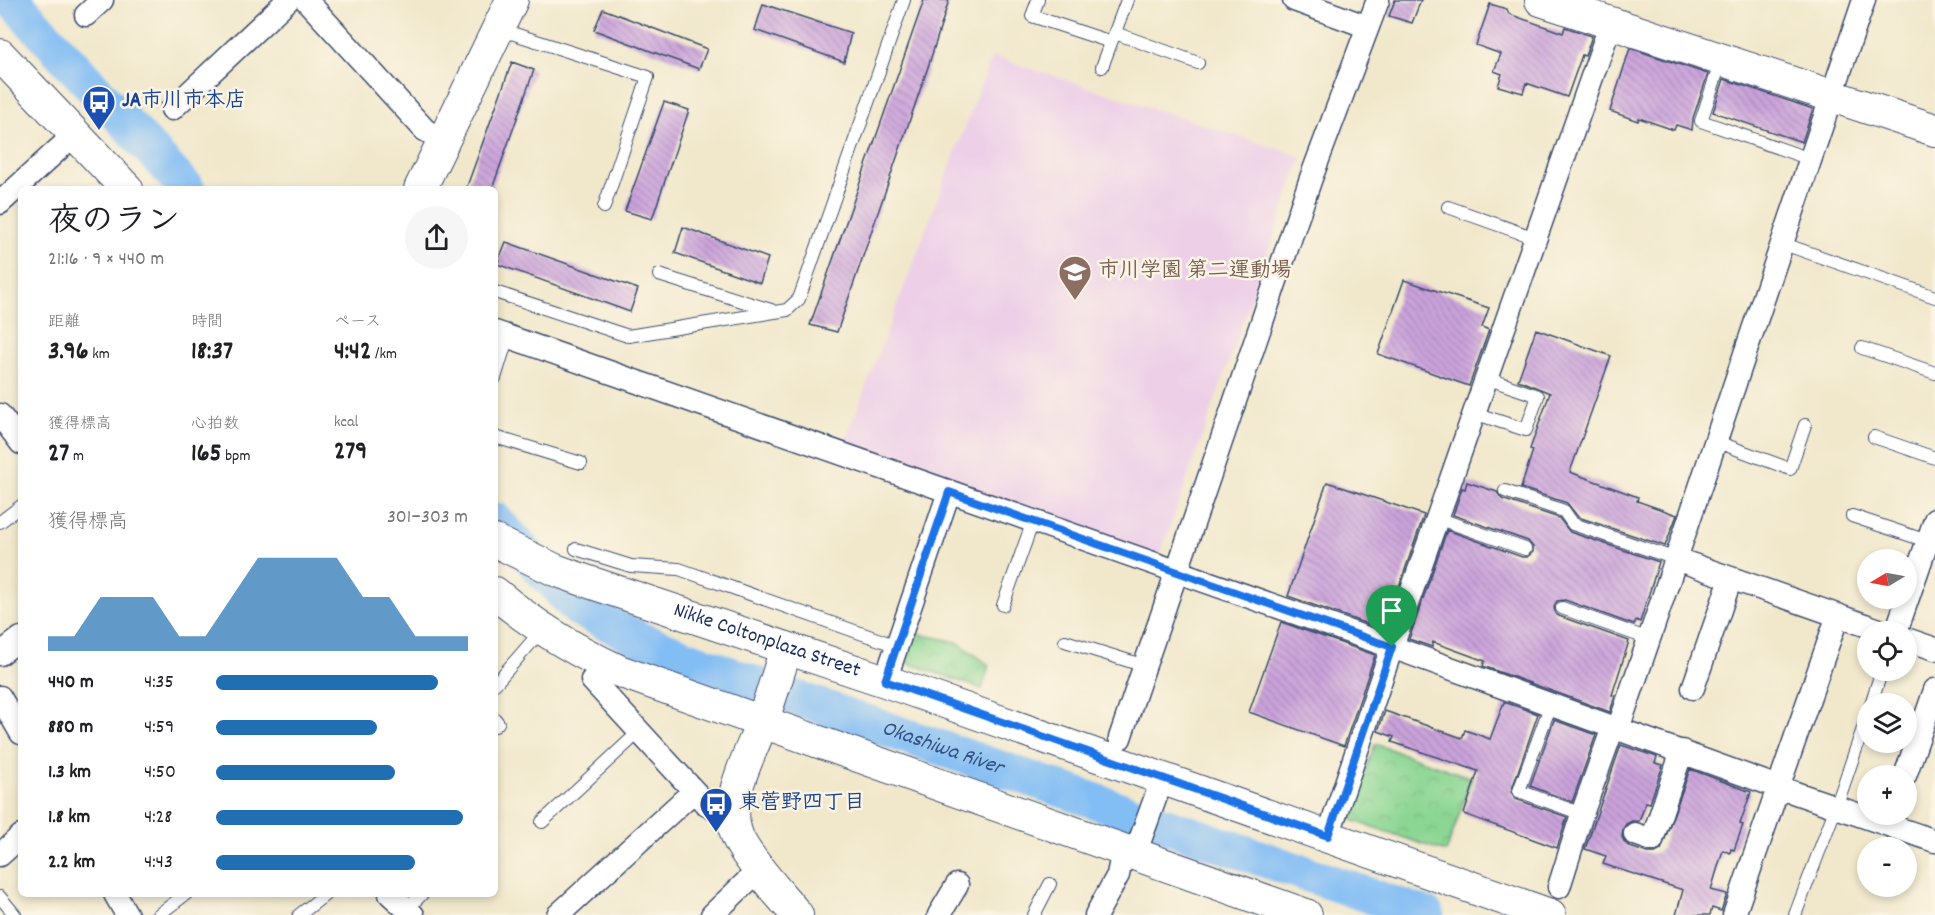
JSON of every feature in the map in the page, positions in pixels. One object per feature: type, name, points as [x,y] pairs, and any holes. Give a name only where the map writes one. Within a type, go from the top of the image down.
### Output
[{"type":"street","points":[[172,109],[288,0]]},
{"type":"street","points":[[306,0],[425,130],[444,141]]},
{"type":"street","points":[[422,186],[512,0]]},
{"type":"street","points":[[1294,0],[1368,27]]},
{"type":"street","points":[[1120,738],[1311,178],[1378,0]]},
{"type":"street","points":[[1541,0],[1935,130]]},
{"type":"street","points":[[1554,901],[1611,733],[1618,729],[1649,639],[1864,0]]},
{"type":"street","points":[[1328,836],[1611,23]]},
{"type":"street","points":[[0,55],[124,186]]},
{"type":"street","points":[[18,186],[74,135]]},
{"type":"street","points":[[0,203],[18,186]]},
{"type":"street","points":[[502,334],[1392,647],[1778,787],[1857,812]]},
{"type":"street","points":[[2,422],[18,440]]},
{"type":"street","points":[[885,681],[949,492]]},
{"type":"street","points":[[1900,621],[1928,553],[1935,520]]},
{"type":"street","name":"Nikke Coltonplaza Street","points":[[498,542],[555,570],[629,595],[784,654],[885,681],[1328,836],[1554,901]]},
{"type":"street","points":[[1676,559],[1857,622]]},
{"type":"street","points":[[1694,688],[1731,578]]},
{"type":"street","points":[[498,595],[542,630],[619,671],[764,714],[1129,852],[1306,915]]},
{"type":"street","points":[[1734,915],[1838,615]]},
{"type":"street","points":[[0,654],[18,640]]},
{"type":"street","points":[[1917,643],[1935,649]]},
{"type":"street","points":[[784,654],[740,778],[733,822],[739,841],[797,915]]},
{"type":"street","points":[[592,680],[705,803],[733,822]]},
{"type":"street","points":[[1909,765],[1935,690]]},
{"type":"street","points":[[0,697],[18,728]]},
{"type":"street","points":[[1635,834],[1652,840],[1682,751]]},
{"type":"street","points":[[1096,915],[1118,875],[1163,777]]},
{"type":"street","points":[[558,915],[694,790]]},
{"type":"street","points":[[1901,825],[1935,841]]},
{"type":"street","points":[[712,915],[760,869]]},
{"type":"street","points":[[939,915],[957,885]]},
{"type":"street","points":[[117,897],[127,915]]},
{"type":"lane","points":[[498,293],[628,336],[787,310],[799,299],[904,0]]},
{"type":"lane","points":[[1038,0],[1032,16],[1198,63]]},
{"type":"lane","points":[[1102,67],[1127,0]]},
{"type":"lane","points":[[498,29],[648,77],[604,207]]},
{"type":"lane","points":[[1721,59],[1701,121],[1810,159]]},
{"type":"lane","points":[[1448,207],[1535,238]]},
{"type":"lane","points":[[1781,243],[1935,297]]},
{"type":"lane","points":[[659,275],[775,312]]},
{"type":"lane","points":[[498,359],[502,334]]},
{"type":"lane","points":[[1862,348],[1935,373]]},
{"type":"lane","points":[[1474,414],[1526,430],[1538,396],[1486,378]]},
{"type":"lane","points":[[1715,441],[1790,469],[1805,425]]},
{"type":"lane","points":[[1874,437],[1935,458]]},
{"type":"lane","points":[[498,438],[580,463]]},
{"type":"lane","points":[[1505,491],[1564,511],[1573,524],[1676,559]]},
{"type":"lane","points":[[0,522],[18,508]]},
{"type":"lane","points":[[1852,516],[1928,553]]},
{"type":"lane","points":[[1437,518],[1525,549]]},
{"type":"lane","points":[[1003,605],[1033,521]]},
{"type":"lane","points":[[576,549],[632,566],[679,568],[897,646]]},
{"type":"lane","points":[[1562,608],[1649,639]]},
{"type":"lane","points":[[498,681],[542,630]]},
{"type":"lane","points":[[1065,641],[1145,666]]},
{"type":"lane","points":[[1551,704],[1519,791],[1582,814]]},
{"type":"lane","points":[[542,822],[640,731]]},
{"type":"lane","points":[[1795,915],[1857,746]]},
{"type":"lane","points":[[1034,915],[1050,884]]},
{"type":"lane","points":[[0,897],[15,915]]},
{"type":"lane","points":[[159,915],[182,897]]},
{"type":"lane","points":[[299,915],[322,897]]},
{"type":"shaded area","name":"市川学園 第二運動場","points":[[992,56],[1302,157],[1160,555],[844,444]]},
{"type":"green space","points":[[909,632],[957,642],[989,665],[982,689],[899,660]]},
{"type":"green space","points":[[1375,744],[1472,778],[1446,852],[1349,819]]},
{"type":"building","points":[[924,0],[949,0],[837,332],[810,325]]},
{"type":"building","points":[[1395,0],[1421,0],[1412,23],[1389,16]]},
{"type":"building","points":[[763,4],[851,33],[844,62],[755,30]]},
{"type":"building","points":[[1490,4],[1507,9],[1509,14],[1563,33],[1565,27],[1592,36],[1585,56],[1582,55],[1567,97],[1526,83],[1523,93],[1498,86],[1502,74],[1494,71],[1501,54],[1476,45]]},
{"type":"building","points":[[603,9],[707,49],[699,69],[594,30]]},
{"type":"building","points":[[1630,48],[1708,74],[1693,118],[1692,130],[1676,125],[1674,130],[1610,111]]},
{"type":"building","points":[[512,62],[534,70],[493,186],[467,186]]},
{"type":"building","points":[[1724,79],[1813,109],[1802,142],[1713,112]]},
{"type":"building","points":[[664,102],[689,110],[652,219],[625,211]]},
{"type":"building","points":[[683,227],[768,258],[760,283],[675,253]]},
{"type":"building","points":[[506,242],[638,289],[630,312],[498,264]]},
{"type":"building","points":[[1404,280],[1489,308],[1482,327],[1489,330],[1469,386],[1378,354]]},
{"type":"building","points":[[1536,329],[1611,356],[1570,472],[1638,497],[1637,501],[1677,515],[1665,546],[1578,517],[1567,503],[1521,488],[1533,450],[1530,449],[1550,393],[1518,380]]},
{"type":"building","points":[[1327,482],[1424,515],[1384,630],[1288,596]]},
{"type":"building","points":[[1467,482],[1497,492],[1502,499],[1559,518],[1570,532],[1659,562],[1640,622],[1636,620],[1634,625],[1565,600],[1557,601],[1554,606],[1555,613],[1559,616],[1629,641],[1612,695],[1615,696],[1610,712],[1483,666],[1485,661],[1433,642],[1432,647],[1409,639],[1447,530],[1522,557],[1527,557],[1533,552],[1533,547],[1528,541],[1453,515],[1462,488],[1465,489]]},
{"type":"building","points":[[1281,622],[1375,655],[1344,746],[1249,712]]},
{"type":"building","points":[[1504,702],[1538,714],[1511,792],[1516,799],[1567,817],[1557,848],[1464,814],[1478,771],[1392,742],[1394,737],[1378,731],[1385,711],[1462,738],[1465,730],[1490,739]]},
{"type":"building","points":[[1554,720],[1596,735],[1572,802],[1530,786]]},
{"type":"building","points":[[1621,745],[1657,757],[1655,763],[1663,765],[1650,803],[1646,802],[1639,821],[1626,824],[1623,829],[1622,837],[1630,847],[1648,853],[1661,850],[1690,769],[1751,792],[1734,850],[1731,849],[1730,853],[1723,850],[1711,890],[1727,894],[1721,911],[1712,908],[1710,915],[1676,915],[1683,890],[1603,864],[1606,856],[1585,849]]},
{"type":"waterway","name":"Okashiwa River","points":[[12,0],[184,186]]},
{"type":"waterway","name":"Okashiwa River","points":[[498,523],[577,608],[641,640],[752,683],[1426,915]]},
{"type":"place","name":"JA市川市本店","points":[[99,131]]},
{"type":"place","name":"市川学園 第二運動場","points":[[1075,301]]},
{"type":"place","name":"東菅野四丁目","points":[[716,833]]},
{"type":"route","points":[[949,492],[1392,647],[1328,836],[885,681],[949,492]]}]
